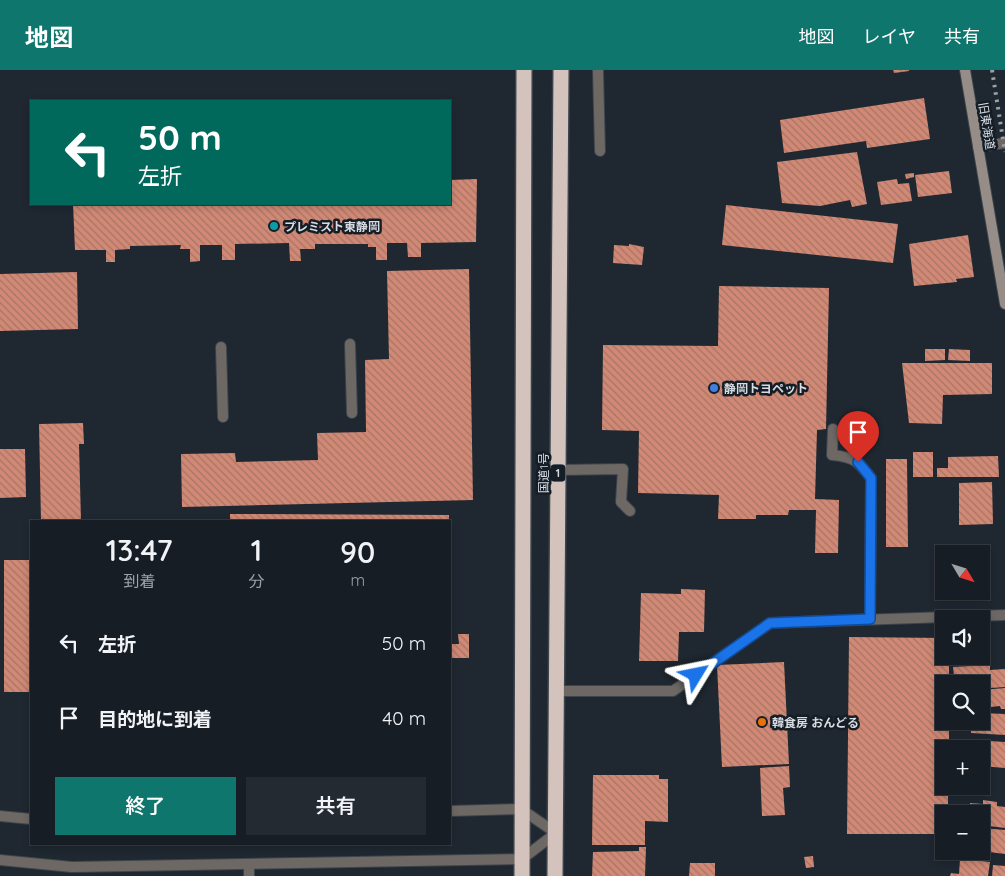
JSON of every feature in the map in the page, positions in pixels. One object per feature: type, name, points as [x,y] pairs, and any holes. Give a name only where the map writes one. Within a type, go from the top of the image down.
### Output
[{"type":"highway","name":"国道1号","points":[[522,876],[524,70]]},
{"type":"highway","name":"国道1号","points":[[555,876],[561,70]]},
{"type":"street","points":[[598,70],[600,151]]},
{"type":"street","name":"旧東海道","points":[[965,70],[1005,304]]},
{"type":"street","points":[[978,147],[1005,143]]},
{"type":"street","points":[[350,344],[352,413]]},
{"type":"street","points":[[221,347],[223,417]]},
{"type":"street","points":[[833,429],[832,455],[847,456],[858,462],[871,478],[870,619]]},
{"type":"street","points":[[558,470],[623,469],[622,502],[630,511]]},
{"type":"street","points":[[556,691],[673,691],[770,623],[1005,614]]},
{"type":"street","points":[[0,860],[72,867],[522,859],[556,833],[521,809],[451,810]]},
{"type":"street","points":[[0,816],[30,819]]},
{"type":"street","points":[[249,865],[249,876]]},
{"type":"building","points":[[893,70],[909,70],[909,71],[894,73]]},
{"type":"building","points":[[924,98],[930,139],[867,148],[866,141],[784,153],[780,120]]},
{"type":"building","points":[[857,152],[867,204],[852,207],[850,200],[820,206],[782,203],[777,162]]},
{"type":"building","points":[[949,171],[952,193],[918,197],[915,175]]},
{"type":"building","points":[[914,173],[914,177],[906,179],[905,174]]},
{"type":"building","name":"プレミスト東静岡","points":[[477,179],[476,242],[421,243],[421,257],[408,257],[407,243],[387,243],[387,260],[376,260],[376,247],[368,247],[368,244],[315,244],[315,249],[300,249],[301,261],[290,261],[289,243],[235,244],[235,260],[222,260],[222,245],[200,245],[200,261],[190,262],[190,249],[180,249],[181,245],[130,246],[130,249],[115,250],[115,262],[106,262],[106,250],[75,250],[73,205],[451,205],[451,180]]},
{"type":"building","points":[[897,179],[898,184],[909,183],[912,201],[881,205],[877,182]]},
{"type":"building","points":[[726,205],[898,224],[893,263],[722,245]]},
{"type":"building","points":[[968,235],[974,277],[956,279],[957,282],[914,286],[909,244]]},
{"type":"building","points":[[629,244],[644,247],[642,265],[613,263],[614,245],[629,246]]},
{"type":"building","points":[[469,269],[473,500],[182,507],[181,454],[235,453],[236,462],[318,460],[317,433],[366,432],[365,360],[389,359],[387,271]]},
{"type":"building","points":[[77,272],[78,329],[0,331],[0,274]]},
{"type":"building","name":"静岡トヨペット","points":[[719,286],[829,288],[826,429],[817,430],[815,499],[839,500],[838,553],[815,553],[816,510],[789,510],[788,515],[756,515],[756,519],[718,519],[719,495],[638,493],[639,431],[602,430],[603,345],[718,346]]},
{"type":"building","points":[[925,349],[945,349],[945,360],[925,361]]},
{"type":"building","points":[[949,349],[970,350],[970,361],[948,360]]},
{"type":"building","points":[[902,363],[992,363],[992,394],[943,395],[942,424],[909,423]]},
{"type":"building","points":[[83,423],[84,444],[79,444],[81,520],[41,520],[39,424]]},
{"type":"building","points":[[0,449],[25,449],[26,497],[0,498]]},
{"type":"building","points":[[913,452],[933,452],[933,477],[913,477]]},
{"type":"building","points":[[998,456],[999,477],[937,477],[937,468],[948,468],[948,457]]},
{"type":"building","points":[[886,459],[907,459],[908,547],[886,547]]},
{"type":"building","points":[[992,482],[993,524],[959,525],[959,483]]},
{"type":"building","points":[[230,514],[449,515],[449,520],[230,520]]},
{"type":"building","points":[[4,560],[30,560],[30,692],[4,692]]},
{"type":"building","points":[[681,589],[705,590],[704,632],[679,632],[678,661],[639,661],[641,593],[681,594]]},
{"type":"building","points":[[458,634],[469,634],[469,658],[451,658],[451,644],[459,644]]},
{"type":"building","points":[[849,637],[935,638],[935,665],[949,665],[949,675],[935,675],[935,730],[949,730],[949,740],[935,740],[935,795],[948,795],[948,805],[935,805],[935,834],[847,834]]},
{"type":"building","points":[[784,662],[789,764],[722,767],[717,665]]},
{"type":"building","points":[[990,665],[990,670],[1005,669],[1005,687],[991,688],[990,675],[954,675],[953,667]]},
{"type":"building","points":[[1005,688],[1005,709],[1001,709],[1000,706],[990,707],[990,689]]},
{"type":"building","points":[[990,713],[1005,714],[1005,735],[971,733],[971,730],[990,730]]},
{"type":"building","points":[[990,741],[1005,742],[1005,768],[990,767]]},
{"type":"building","points":[[789,766],[790,787],[783,788],[785,815],[762,816],[760,768]]},
{"type":"building","points":[[593,775],[659,775],[659,779],[668,779],[668,822],[645,821],[645,845],[592,845]]},
{"type":"building","points":[[983,800],[997,802],[997,806],[1005,807],[1005,828],[990,826],[990,805],[970,805],[970,803],[983,804]]},
{"type":"building","points":[[990,829],[1005,830],[1005,854],[990,852]]},
{"type":"building","points":[[639,847],[646,847],[645,876],[592,876],[593,852],[639,851]]},
{"type":"building","points":[[813,856],[814,867],[806,868],[804,857]]},
{"type":"building","points":[[960,860],[990,862],[988,876],[950,876],[951,873],[959,874]]},
{"type":"building","points":[[690,863],[715,863],[715,876],[689,876]]},
{"type":"building","points":[[993,865],[1005,866],[1005,876],[992,876]]},
{"type":"railway","points":[[992,70],[1005,152]]},
{"type":"place","name":"プレミスト東静岡","points":[[274,226]]},
{"type":"place","name":"静岡トヨペット","points":[[714,388]]},
{"type":"place","name":"韓食房 おんどる","points":[[762,722]]},
{"type":"route","points":[[696,675],[770,623],[870,619],[871,478],[858,462]]}]
